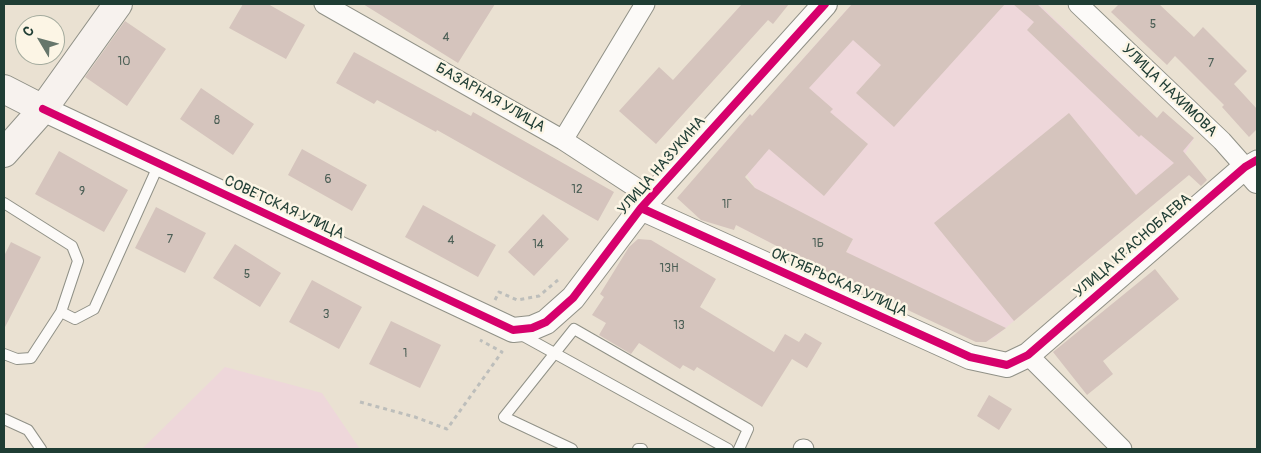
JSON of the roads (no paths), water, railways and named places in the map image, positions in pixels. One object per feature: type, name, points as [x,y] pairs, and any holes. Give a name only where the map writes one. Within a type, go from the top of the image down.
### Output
[{"type":"main road","points":[[4,153],[43,109],[118,4]]},
{"type":"main road","name":"СОВЕТСКАЯ УЛИЦА","points":[[4,90],[43,109]]},
{"type":"street","name":"БАЗАРНАЯ УЛИЦА","points":[[324,4],[563,140],[638,189],[647,201]]},
{"type":"street","points":[[563,140],[645,4]]},
{"type":"street","name":"УЛИЦА НАЗУКИНА","points":[[513,330],[532,328],[546,322],[573,298],[647,201],[825,4]]},
{"type":"street","name":"УЛИЦА НАХИМОВА","points":[[1078,4],[1253,170]]},
{"type":"street","name":"СОВЕТСКАЯ УЛИЦА","points":[[43,109],[513,330]]},
{"type":"street","name":"УЛИЦА КРАСНОБАЕВА","points":[[1028,355],[1253,170]]},
{"type":"street","name":"ОКТЯБРЬСКАЯ УЛИЦА","points":[[647,201],[970,357],[1007,365],[1028,355]]},
{"type":"street","points":[[1028,355],[1122,449]]},
{"type":"lane","points":[[61,312],[76,319],[94,309],[160,164]]},
{"type":"lane","points":[[4,203],[72,246],[78,261],[61,312],[31,358],[17,359],[4,354]]},
{"type":"lane","points":[[572,449],[504,417],[574,329],[748,429],[739,449]]},
{"type":"lane","points":[[513,330],[728,449]]},
{"type":"lane","points":[[4,419],[28,430],[41,449]]}]
